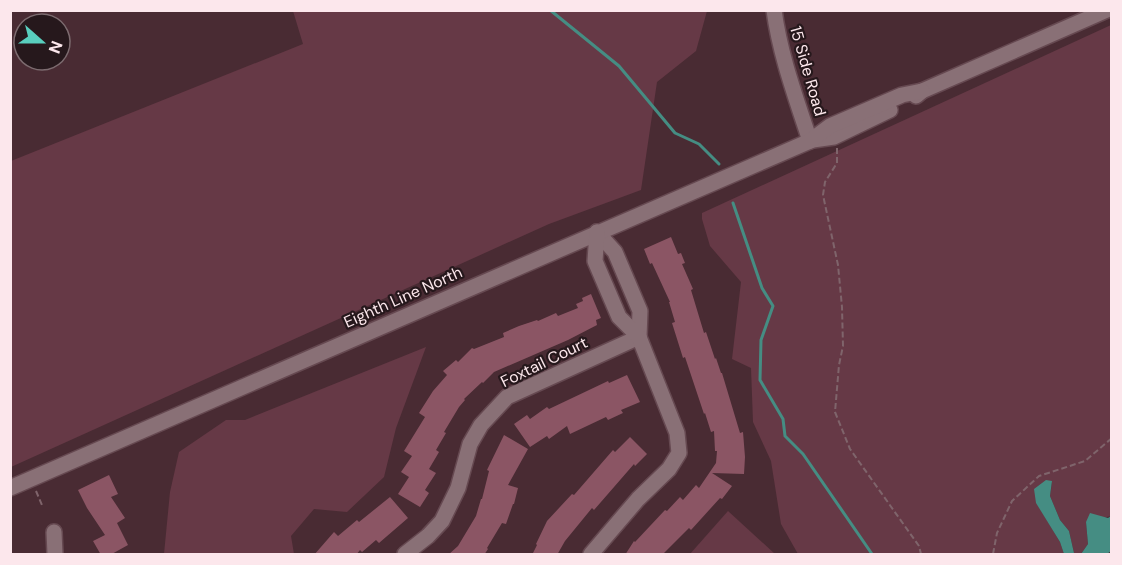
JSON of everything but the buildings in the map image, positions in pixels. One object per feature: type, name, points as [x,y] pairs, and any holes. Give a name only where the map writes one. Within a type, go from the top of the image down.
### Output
[{"type":"street","name":"15 Side Road","points":[[774,10],[789,76],[810,141]]},
{"type":"street","name":"Eighth Line North","points":[[10,488],[810,141],[830,126],[902,95],[922,91],[1107,10]]},
{"type":"street","points":[[591,555],[638,499],[669,469],[679,453],[677,433],[639,337],[620,317],[595,261],[597,232]]},
{"type":"street","points":[[597,232],[615,252],[640,311],[639,337]]},
{"type":"street","name":"Foxtail Court","points":[[405,555],[442,521],[458,488],[470,444],[481,425],[507,397],[639,337]]},
{"type":"street","points":[[54,532],[55,555]]},
{"type":"path","points":[[837,141],[837,163],[825,182],[823,195],[838,265],[843,307],[843,346],[839,365],[836,412],[850,449],[919,546],[921,555]]},
{"type":"path","points":[[993,555],[997,533],[1012,501],[1039,476],[1085,461],[1112,438]]},
{"type":"path","points":[[35,489],[42,505]]},
{"type":"shaded area","points":[[293,11],[707,11],[696,51],[657,82],[641,190],[549,224],[11,467],[11,161],[303,44]]},
{"type":"shaded area","points":[[1111,25],[1111,516],[1086,522],[1088,544],[1081,554],[1074,553],[1069,531],[1060,520],[1050,496],[1052,482],[1036,502],[1060,542],[1064,554],[798,554],[781,524],[771,461],[753,422],[751,368],[732,359],[741,282],[710,246],[702,213]]},
{"type":"shaded area","points":[[426,347],[396,428],[384,477],[347,512],[314,509],[291,536],[294,554],[164,554],[170,492],[179,452],[226,420],[245,420]]},
{"type":"shaded area","points":[[1046,480],[1052,481],[1050,496],[1060,520],[1069,531],[1074,553],[1079,554],[1064,554],[1060,542],[1036,503],[1034,489]]},
{"type":"shaded area","points":[[728,511],[775,554],[690,554]]},
{"type":"shaded area","points":[[1090,513],[1108,518],[1111,516],[1111,551],[1107,554],[1081,554],[1088,544],[1086,522]]},
{"type":"waterway","points":[[550,10],[619,66],[675,133],[699,144],[719,164]]},
{"type":"waterway","points":[[733,203],[762,288],[773,306],[761,340],[760,380],[783,419],[785,436],[803,454],[872,554]]}]
